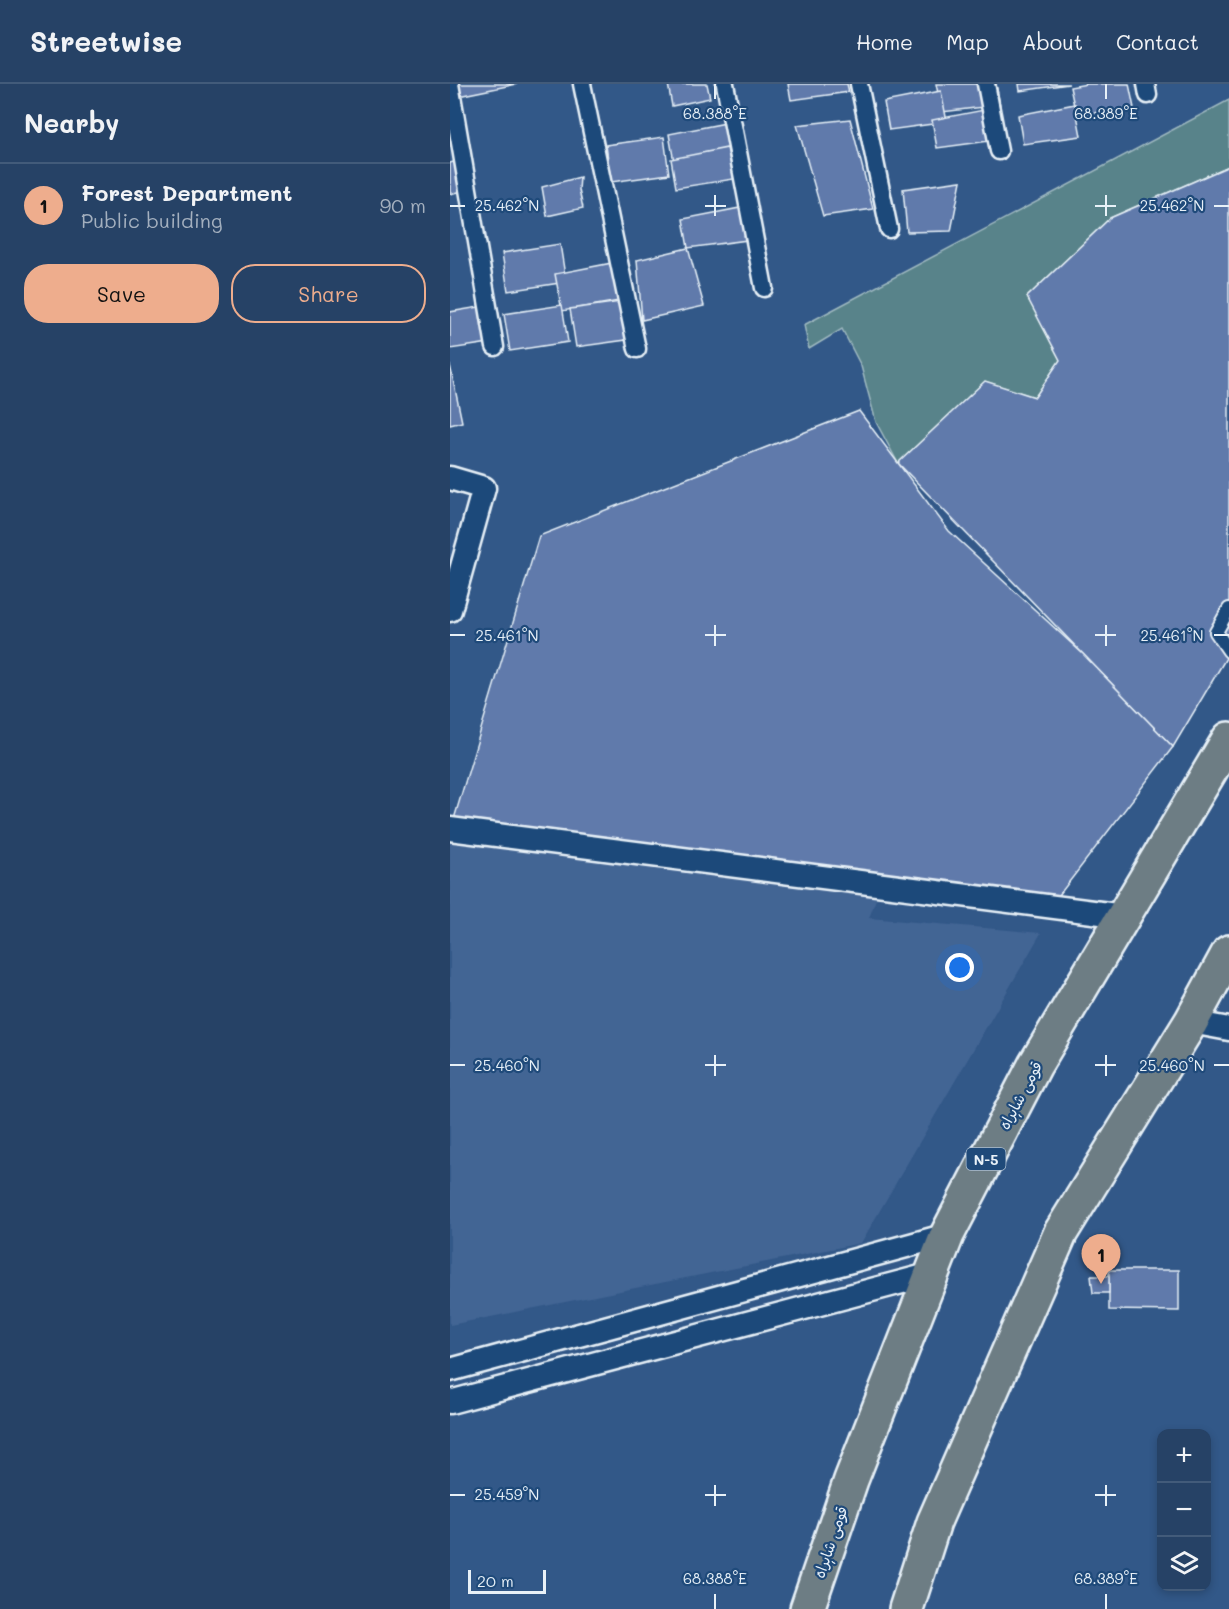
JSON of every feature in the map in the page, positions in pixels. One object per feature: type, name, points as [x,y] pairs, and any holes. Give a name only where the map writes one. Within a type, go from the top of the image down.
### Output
[{"type":"highway","name":"قومی شاہراہ","points":[[807,1609],[851,1480],[947,1235],[1035,1065],[1227,749]]},
{"type":"highway","points":[[906,1609],[934,1522],[1061,1232],[1191,1022],[1229,952]]},
{"type":"street","points":[[450,84],[495,347]]},
{"type":"street","points":[[582,84],[637,349]]},
{"type":"street","points":[[725,84],[764,288]]},
{"type":"street","points":[[860,84],[889,229]]},
{"type":"street","points":[[986,84],[999,151]]},
{"type":"street","points":[[450,478],[484,488],[450,610]]},
{"type":"street","points":[[450,829],[1124,916]]},
{"type":"street","points":[[1191,1022],[1229,1029]]},
{"type":"street","points":[[450,1370],[947,1235]]},
{"type":"street","points":[[450,1402],[932,1274]]},
{"type":"lane","points":[[1229,609],[1216,632],[1229,651]]},
{"type":"shaded area","points":[[450,841],[879,891],[869,918],[1041,933],[861,1243],[450,1325]]},
{"type":"green space","points":[[1229,100],[1229,166],[1110,218],[1027,297],[1060,360],[1035,397],[985,381],[898,463],[876,422],[861,366],[842,329],[809,349],[804,325]]},
{"type":"building","points":[[457,84],[517,84],[458,96]]},
{"type":"building","points":[[668,84],[707,84],[710,98],[672,106]]},
{"type":"building","points":[[788,84],[847,84],[849,92],[791,100]]},
{"type":"building","points":[[936,84],[996,84],[1000,105],[942,112]]},
{"type":"building","points":[[1019,84],[1069,84],[1020,91]]},
{"type":"building","points":[[1087,84],[1129,84],[1134,108],[1076,115],[1070,87]]},
{"type":"building","points":[[941,91],[947,122],[889,130],[884,102]]},
{"type":"building","points":[[1075,104],[1081,136],[1023,144],[1018,115]]},
{"type":"building","points":[[989,109],[996,140],[937,148],[932,120]]},
{"type":"building","points":[[850,119],[873,209],[823,216],[797,125]]},
{"type":"building","points":[[726,123],[732,155],[674,162],[669,134]]},
{"type":"building","points":[[664,137],[669,174],[611,182],[606,145]]},
{"type":"building","points":[[727,148],[734,179],[676,188],[671,159]]},
{"type":"building","points":[[463,159],[465,190],[450,194],[450,163]]},
{"type":"building","points":[[1229,166],[1229,653],[1173,747],[898,463],[985,381],[1035,397],[1060,360],[1027,297],[1110,218]]},
{"type":"building","points":[[580,177],[579,190],[583,208],[547,216],[542,187]]},
{"type":"building","points":[[961,181],[951,231],[907,232],[903,189]]},
{"type":"building","points":[[740,208],[747,240],[688,248],[683,219]]},
{"type":"building","points":[[560,244],[566,282],[508,291],[502,253]]},
{"type":"building","points":[[688,248],[704,306],[642,320],[637,260]]},
{"type":"building","points":[[612,263],[619,301],[562,311],[555,274]]},
{"type":"building","points":[[628,301],[633,339],[576,347],[570,309]]},
{"type":"building","points":[[562,305],[568,342],[510,351],[504,314]]},
{"type":"building","points":[[485,306],[489,343],[450,349],[450,312]]},
{"type":"building","points":[[450,365],[462,422],[450,425]]},
{"type":"building","points":[[859,411],[949,531],[1083,654],[1173,747],[1056,899],[454,819],[539,536]]},
{"type":"building","points":[[1109,1270],[1179,1270],[1179,1311],[1109,1310]]},
{"type":"building","points":[[1091,1276],[1109,1276],[1109,1293],[1093,1293]]},
{"type":"place","name":"Forest Department","points":[[1101,1284]]}]
